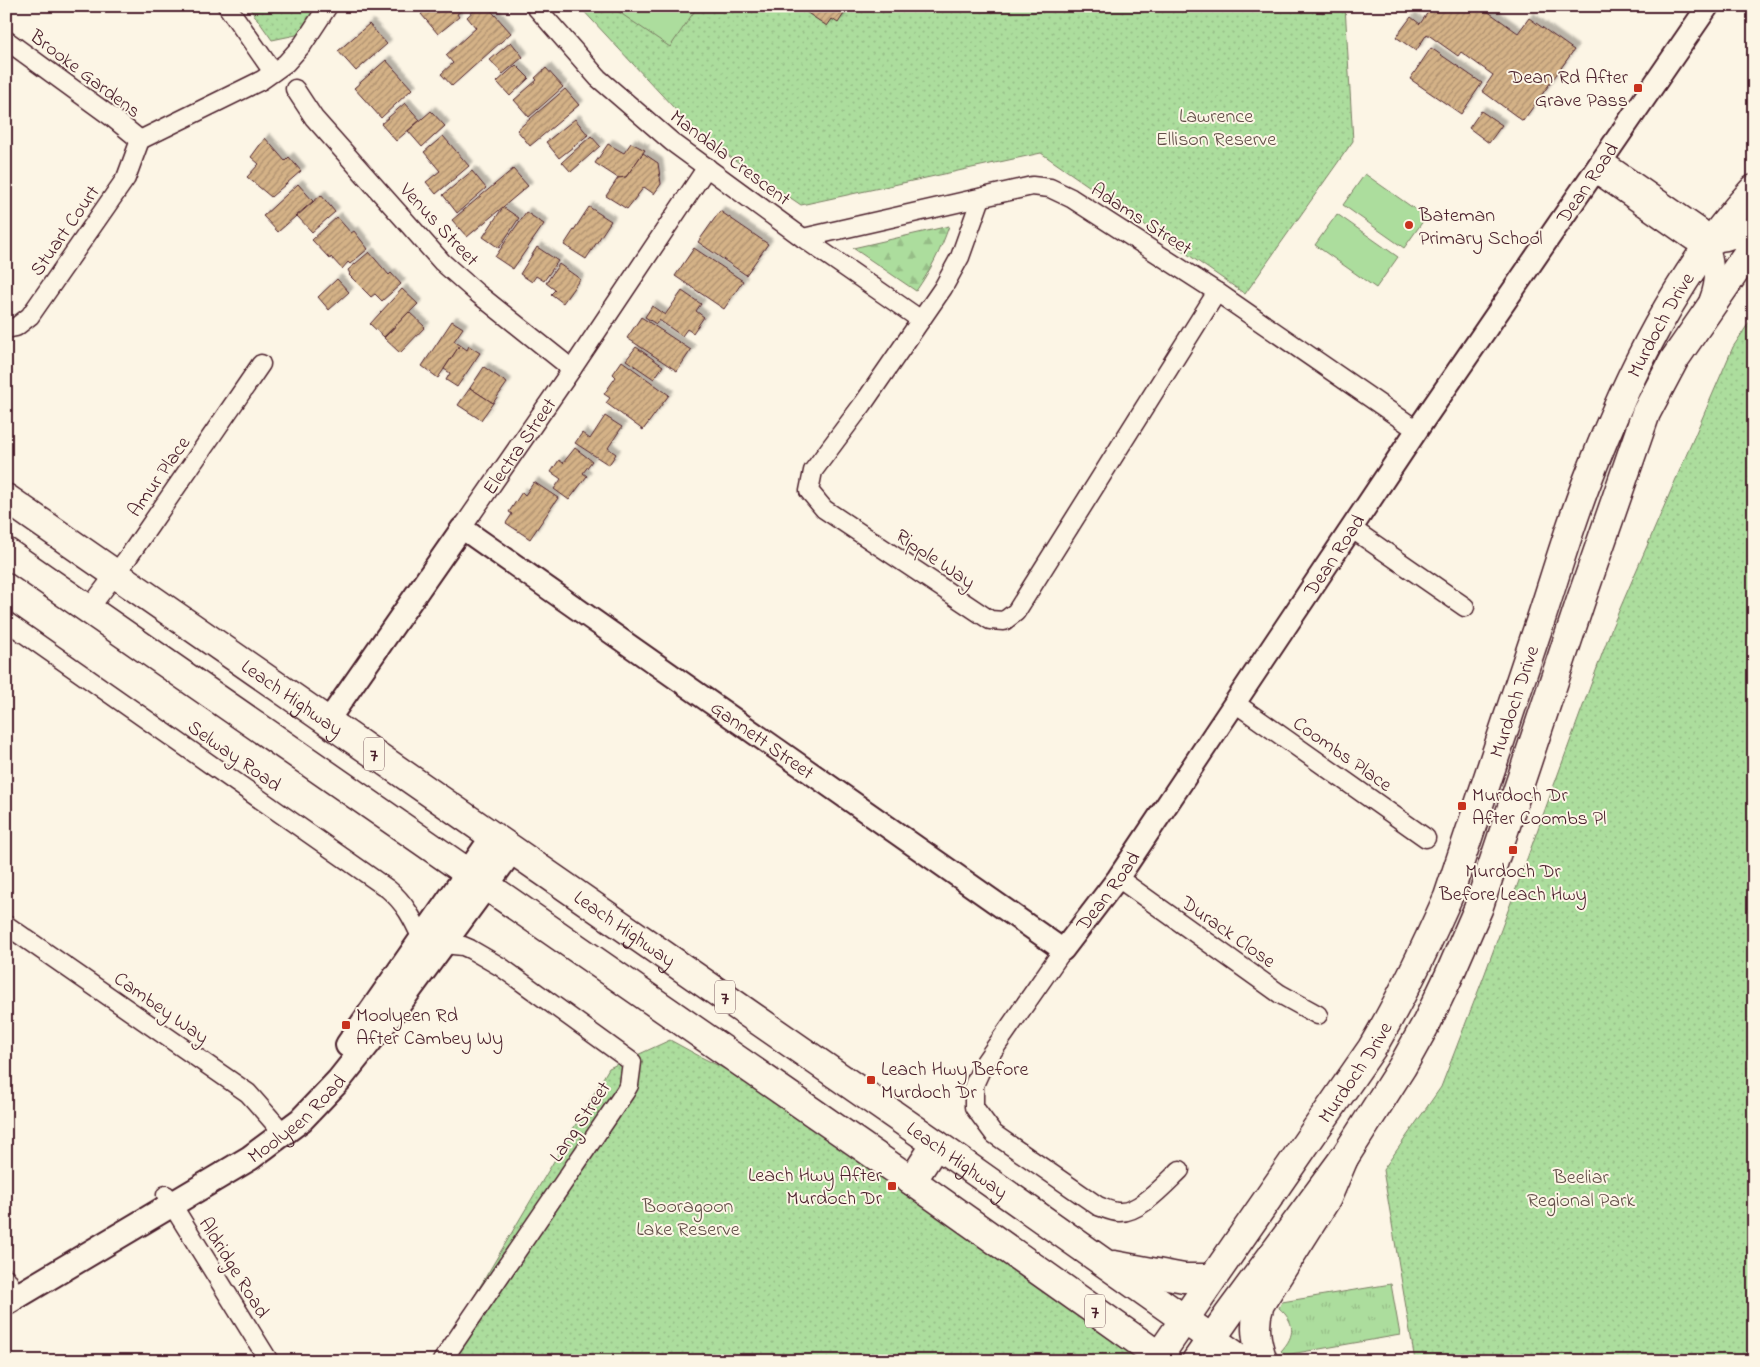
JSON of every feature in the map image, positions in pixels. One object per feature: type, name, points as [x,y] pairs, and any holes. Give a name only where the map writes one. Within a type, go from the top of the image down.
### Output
[{"type":"main road","name":"Murdoch Drive","points":[[1162,1358],[1184,1319],[1372,1048],[1398,1004],[1448,897],[1587,480],[1639,360],[1659,323],[1710,243],[1733,212],[1754,189]]},
{"type":"main road","name":"Murdoch Drive","points":[[1196,1361],[1344,1158],[1402,1067],[1427,1022],[1478,909],[1581,600],[1646,413],[1674,360],[1754,244]]},
{"type":"main road","name":"Leach Highway","points":[[6,498],[936,1144],[1243,1361]]},
{"type":"main road","name":"7","points":[[6,552],[912,1181],[1162,1358]]},
{"type":"main road","name":"Moolyeen Road","points":[[9,1290],[169,1200],[250,1144],[280,1129],[433,941],[503,844]]},
{"type":"main road","points":[[912,1181],[936,1144]]},
{"type":"main road","points":[[1264,1361],[1257,1343],[1256,1332],[1256,1320],[1260,1304],[1327,1198],[1344,1158]]},
{"type":"main road","points":[[1106,1264],[1184,1278],[1212,1278]]},
{"type":"street","points":[[227,6],[273,72]]},
{"type":"street","points":[[140,140],[253,84],[286,63],[303,44],[328,6]]},
{"type":"street","name":"Mandala Crescent","points":[[535,6],[598,78],[672,142],[803,238],[921,320]]},
{"type":"street","name":"Dean Road","points":[[1180,1170],[1149,1198],[1133,1209],[1118,1212],[1098,1206],[994,1134],[974,1107],[974,1085],[983,1065],[1064,950],[1118,878],[1417,430],[1708,6]]},
{"type":"street","name":"Brooke Gardens","points":[[6,40],[140,140]]},
{"type":"street","name":"Venus Street","points":[[295,89],[314,118],[442,262],[477,293],[572,369]]},
{"type":"street","name":"Stuart Court","points":[[6,329],[16,327],[30,316],[126,178],[140,140]]},
{"type":"street","points":[[1599,166],[1692,241],[1728,242],[1746,232],[1754,224]]},
{"type":"street","name":"Electra Street","points":[[327,722],[572,369],[707,167]]},
{"type":"street","name":"Adams Street","points":[[803,238],[1032,186],[1050,188],[1071,198],[1217,292],[1417,430]]},
{"type":"street","name":"Ripple Way","points":[[981,198],[960,257],[943,288],[863,404],[813,470],[809,490],[824,508],[990,620],[1004,621],[1016,612],[1217,292]]},
{"type":"street","points":[[1700,321],[1714,287],[1714,261],[1710,243]]},
{"type":"street","name":"Amur Place","points":[[88,610],[116,574],[261,364]]},
{"type":"street","name":"Gannett Street","points":[[462,528],[1064,950]]},
{"type":"street","points":[[1351,528],[1465,607]]},
{"type":"street","name":"Selway Road","points":[[6,621],[388,889],[404,904],[433,941]]},
{"type":"street","name":"Coombs Place","points":[[1235,703],[1426,838]]},
{"type":"street","name":"Durack Close","points":[[1118,878],[1280,994],[1318,1015]]},
{"type":"street","name":"Cambey Way","points":[[6,925],[237,1085],[255,1100],[280,1129]]},
{"type":"street","name":"Lang Street","points":[[433,941],[463,946],[501,967],[632,1062],[630,1085],[442,1361]]},
{"type":"street","name":"Aldridge Road","points":[[169,1200],[269,1361]]},
{"type":"green space","points":[[248,6],[320,6],[301,34],[272,40]]},
{"type":"green space","name":"Lawrence Ellison Reserve","points":[[579,6],[1345,6],[1353,141],[1245,294],[1041,153],[801,205],[701,137]]},
{"type":"green space","points":[[610,6],[698,6],[670,47]]},
{"type":"green space","points":[[1365,174],[1426,217],[1404,248],[1343,205]]},
{"type":"green space","points":[[1337,214],[1398,257],[1376,288],[1315,245]]},
{"type":"green space","points":[[949,226],[935,260],[916,291],[853,248]]},
{"type":"green space","name":"Beeliar Regional Park","points":[[1754,315],[1754,1361],[1415,1361],[1383,1170],[1441,1087],[1484,976],[1612,627],[1733,347]]},
{"type":"green space","name":"Booragoon Lake Reserve","points":[[670,1040],[735,1074],[1143,1361],[436,1361],[609,1068]]},
{"type":"green space","points":[[1391,1284],[1400,1335],[1285,1355],[1281,1351],[1289,1340],[1292,1329],[1288,1318],[1279,1308],[1282,1302]]},
{"type":"building","points":[[380,6],[397,6],[387,14]]},
{"type":"building","points":[[431,6],[473,6],[469,10],[466,7],[457,14],[459,17],[438,34],[421,14]]},
{"type":"building","points":[[479,6],[487,6],[511,33],[452,86],[441,74],[453,63],[446,55],[476,28],[467,17]]},
{"type":"building","points":[[805,6],[849,6],[838,23],[832,19],[827,26],[803,10]]},
{"type":"building","points":[[1432,6],[1480,6],[1518,33],[1529,18],[1574,50],[1523,121],[1482,91],[1493,75],[1461,52],[1458,56],[1427,34],[1416,51],[1396,37],[1411,17],[1420,24]]},
{"type":"building","points":[[369,24],[387,44],[356,71],[338,51]]},
{"type":"building","points":[[511,42],[523,57],[503,74],[490,60]]},
{"type":"building","points":[[1431,48],[1482,83],[1461,114],[1410,79]]},
{"type":"building","points":[[386,60],[412,89],[381,118],[354,88]]},
{"type":"building","points":[[516,65],[529,78],[510,96],[497,82]]},
{"type":"building","points":[[546,68],[563,87],[529,117],[514,100],[537,80],[535,78]]},
{"type":"building","points":[[565,89],[579,105],[530,146],[517,130]]},
{"type":"building","points":[[405,103],[420,120],[396,141],[381,124]]},
{"type":"building","points":[[431,111],[445,126],[422,147],[408,131]]},
{"type":"building","points":[[1481,111],[1502,125],[1489,143],[1469,128]]},
{"type":"building","points":[[575,119],[588,135],[559,158],[546,142]]},
{"type":"building","points":[[443,136],[469,166],[436,194],[426,182],[440,171],[424,152]]},
{"type":"building","points":[[591,136],[600,146],[571,172],[562,162]]},
{"type":"building","points":[[265,138],[285,161],[289,157],[301,171],[271,197],[247,177],[259,164],[251,157]]},
{"type":"building","points":[[631,143],[645,150],[626,177],[618,178],[595,163],[608,144],[624,153]]},
{"type":"building","points":[[643,153],[658,163],[661,184],[654,194],[644,187],[627,209],[606,196],[618,178],[626,177]]},
{"type":"building","points":[[513,169],[528,186],[467,237],[452,220]]},
{"type":"building","points":[[472,171],[486,188],[457,213],[443,195]]},
{"type":"building","points":[[298,184],[313,201],[278,232],[263,216]]},
{"type":"building","points":[[321,195],[335,212],[312,232],[297,216]]},
{"type":"building","points":[[503,207],[519,218],[499,248],[483,237]]},
{"type":"building","points":[[589,207],[611,221],[586,259],[564,245]]},
{"type":"building","points":[[720,211],[768,244],[746,275],[698,242]]},
{"type":"building","points":[[526,212],[544,224],[513,269],[495,257]]},
{"type":"building","points":[[337,217],[351,233],[354,231],[368,249],[350,264],[348,262],[342,269],[312,240]]},
{"type":"building","points":[[537,247],[558,261],[544,281],[536,276],[532,282],[520,274]]},
{"type":"building","points":[[694,248],[743,281],[724,309],[675,276]]},
{"type":"building","points":[[369,252],[389,275],[391,273],[401,284],[382,301],[375,294],[371,297],[349,275],[348,270]]},
{"type":"building","points":[[559,264],[580,279],[563,303],[551,294],[555,290],[546,283]]},
{"type":"building","points":[[337,279],[349,292],[329,310],[318,297]]},
{"type":"building","points":[[402,289],[418,304],[384,337],[370,324]]},
{"type":"building","points":[[682,291],[701,304],[696,311],[704,317],[693,333],[687,329],[682,336],[659,320],[656,324],[645,317],[652,306],[665,315]]},
{"type":"building","points":[[409,312],[425,327],[400,353],[384,338]]},
{"type":"building","points":[[641,317],[691,350],[677,371],[627,338]]},
{"type":"building","points":[[452,321],[463,328],[454,341],[460,345],[438,378],[422,366]]},
{"type":"building","points":[[460,345],[467,350],[469,346],[480,353],[457,387],[446,380],[450,373],[444,369]]},
{"type":"building","points":[[636,347],[663,366],[654,379],[626,360]]},
{"type":"building","points":[[622,361],[669,395],[643,430],[606,403],[610,398],[604,394],[616,377],[613,374]]},
{"type":"building","points":[[484,367],[507,383],[493,403],[470,388]]},
{"type":"building","points":[[470,388],[493,403],[481,420],[458,405]]},
{"type":"building","points":[[605,416],[622,427],[608,448],[616,454],[609,465],[575,443],[582,433],[590,439]]},
{"type":"building","points":[[575,448],[592,461],[583,473],[587,476],[569,500],[554,489],[561,479],[551,472],[559,460],[563,463]]},
{"type":"building","points":[[534,482],[558,498],[530,539],[506,523],[512,514],[509,512],[522,492],[525,495]]},
{"type":"place","name":"Dean Rd After Grave Pass","points":[[1638,88]]},
{"type":"place","name":"Bateman Primary School","points":[[1409,225]]},
{"type":"place","name":"Murdoch Dr After Coombs Pl","points":[[1462,806]]},
{"type":"place","name":"Murdoch Dr Before Leach Hwy","points":[[1513,850]]},
{"type":"place","name":"Moolyeen Rd After Cambey Wy","points":[[346,1025]]},
{"type":"place","name":"Leach Hwy Before Murdoch Dr","points":[[871,1080]]},
{"type":"place","name":"Leach Hwy After Murdoch Dr","points":[[892,1186]]}]
